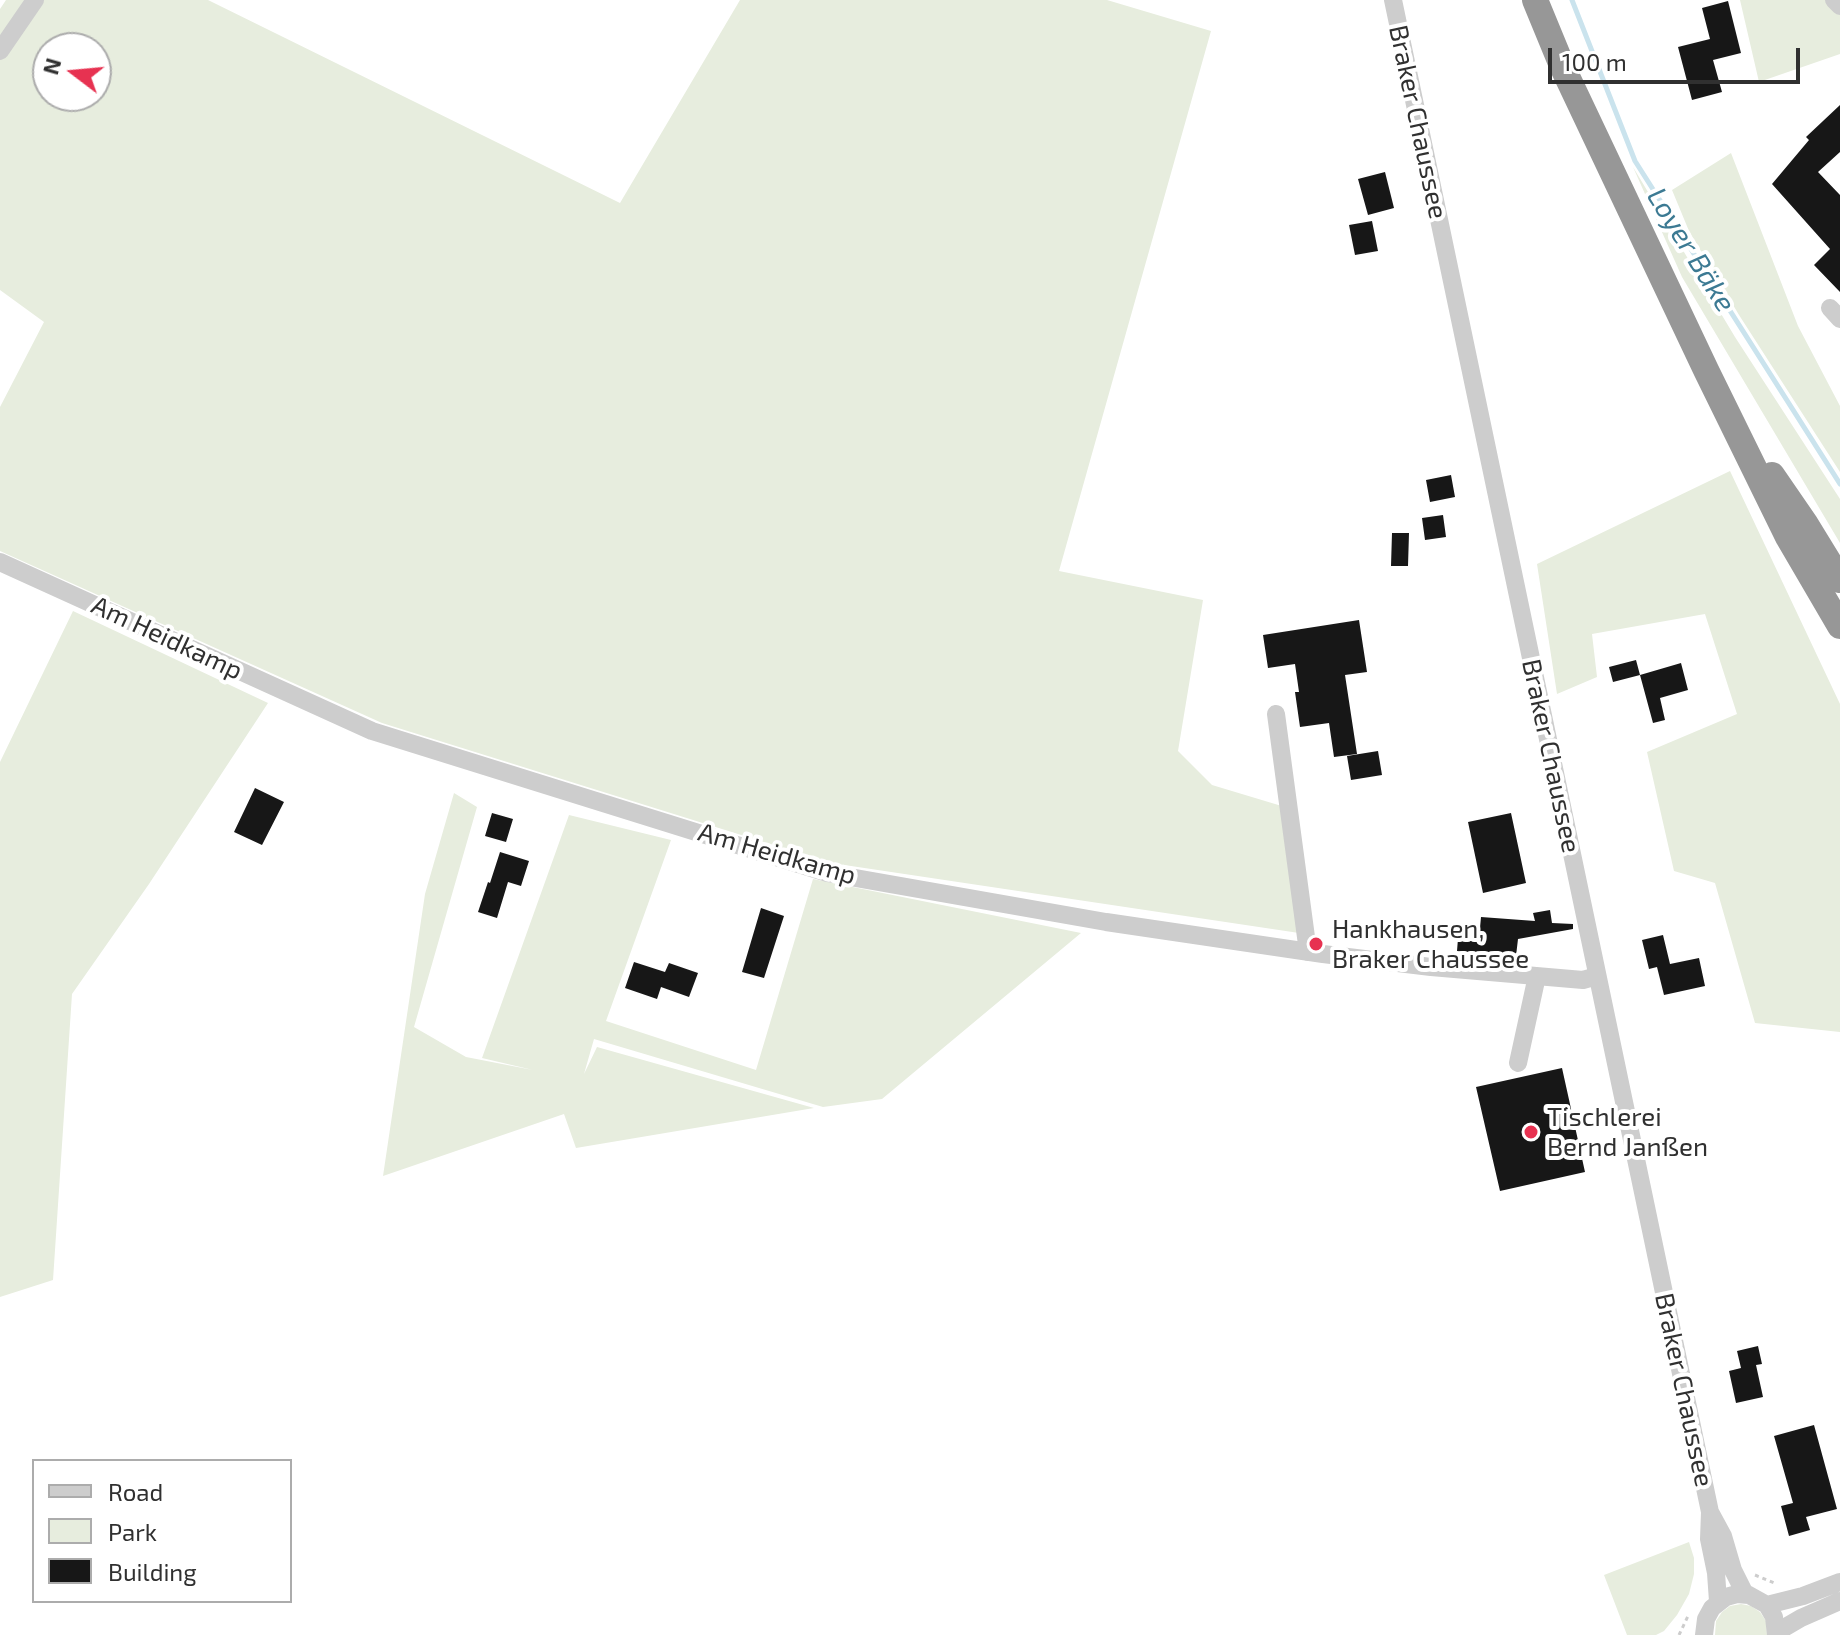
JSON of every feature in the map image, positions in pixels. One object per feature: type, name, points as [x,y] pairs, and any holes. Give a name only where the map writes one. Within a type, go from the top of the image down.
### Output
[{"type":"highway","points":[[1535,0],[1589,124],[1706,370],[1788,537],[1840,626]]},
{"type":"highway","points":[[1706,370],[1840,580]]},
{"type":"street","points":[[0,51],[35,0]]},
{"type":"street","name":"Braker Chaussee","points":[[1393,0],[1710,1512],[1709,1539],[1718,1601]]},
{"type":"street","points":[[1834,0],[1840,6]]},
{"type":"street","name":"Am Heidkamp","points":[[0,562],[372,731],[827,873],[1106,922],[1308,952],[1431,967],[1583,980],[1597,976]]},
{"type":"street","points":[[1276,714],[1308,952]]},
{"type":"street","points":[[1518,1063],[1537,976]]},
{"type":"street","name":"Braker Chaussee","points":[[1710,1512],[1723,1536],[1733,1570],[1745,1594]]},
{"type":"street","points":[[1767,1605],[1840,1582]]},
{"type":"street","points":[[1701,1634],[1708,1613],[1718,1601],[1732,1595],[1745,1594],[1767,1605],[1774,1617],[1777,1633],[1801,1618],[1840,1601]]},
{"type":"green space","points":[[6,0],[208,0],[620,203],[740,0],[1107,0],[1211,31],[1059,571],[1203,600],[1178,751],[1212,785],[1285,807],[1299,933],[831,863],[382,723],[0,551],[0,407],[44,322],[0,290],[0,9]]},
{"type":"green space","points":[[1740,0],[1834,0],[1840,6],[1840,54],[1759,82]]},
{"type":"green space","points":[[1731,153],[1798,326],[1840,406],[1840,472],[1739,315],[1689,231],[1672,190]]},
{"type":"green space","points":[[1633,167],[1735,337],[1840,499],[1840,543],[1682,277]]},
{"type":"green space","points":[[1730,471],[1840,704],[1840,1032],[1755,1023],[1715,883],[1674,871],[1647,752],[1737,714],[1705,614],[1592,634],[1597,677],[1557,694],[1537,564]]},
{"type":"green space","points":[[73,611],[268,703],[149,884],[72,994],[53,1280],[0,1297],[0,762]]},
{"type":"green space","points":[[454,793],[477,807],[414,1027],[466,1057],[533,1070],[482,1058],[569,815],[671,840],[606,1021],[756,1070],[813,879],[1081,933],[882,1099],[823,1107],[594,1039],[584,1074],[597,1047],[814,1108],[576,1148],[564,1114],[383,1176],[425,894]]},
{"type":"green space","points":[[1689,1542],[1694,1558],[1694,1574],[1689,1594],[1677,1615],[1664,1631],[1656,1635],[1627,1635],[1604,1575]]},
{"type":"green space","points":[[1741,1604],[1760,1612],[1766,1621],[1767,1635],[1715,1635],[1716,1621],[1722,1612],[1730,1606]]},
{"type":"building","points":[[1728,1],[1741,53],[1713,60],[1722,92],[1692,100],[1678,47],[1710,39],[1702,8]]},
{"type":"building","points":[[1840,105],[1840,152],[1818,172],[1840,195],[1840,292],[1814,265],[1830,249],[1772,184],[1809,140],[1806,137]]},
{"type":"building","points":[[1385,172],[1394,208],[1368,215],[1358,179]]},
{"type":"building","points":[[1372,221],[1378,251],[1355,255],[1349,225]]},
{"type":"building","points":[[1451,475],[1455,497],[1430,502],[1426,480]]},
{"type":"building","points":[[1443,515],[1446,537],[1425,540],[1422,518]]},
{"type":"building","points":[[1392,533],[1409,533],[1408,566],[1391,566]]},
{"type":"building","points":[[1359,620],[1367,672],[1345,675],[1357,754],[1334,757],[1329,723],[1300,727],[1295,664],[1268,668],[1263,635]]},
{"type":"building","points":[[1636,660],[1640,675],[1613,682],[1609,667]]},
{"type":"building","points":[[1681,663],[1688,690],[1660,698],[1665,720],[1653,723],[1640,675]]},
{"type":"building","points":[[1378,751],[1382,775],[1351,780],[1347,756]]},
{"type":"building","points":[[255,788],[284,802],[262,845],[234,832]]},
{"type":"building","points":[[492,813],[513,819],[506,842],[485,836]]},
{"type":"building","points":[[1511,813],[1526,883],[1483,893],[1468,822]]},
{"type":"building","points":[[500,852],[529,861],[521,886],[508,882],[497,918],[478,912]]},
{"type":"building","points":[[761,908],[784,916],[764,978],[742,972]]},
{"type":"building","points":[[1550,910],[1552,923],[1573,924],[1573,929],[1518,939],[1516,956],[1457,951],[1459,926],[1480,928],[1481,917],[1535,921],[1533,913]]},
{"type":"building","points":[[1663,935],[1670,964],[1699,958],[1705,986],[1664,995],[1657,967],[1649,969],[1642,940]]},
{"type":"building","points":[[634,962],[665,972],[669,963],[698,973],[689,997],[661,987],[657,999],[625,988]]},
{"type":"building","name":"Tischlerei Bernd Janßen","points":[[1562,1068],[1585,1172],[1500,1191],[1476,1087]]},
{"type":"building","points":[[1758,1346],[1762,1364],[1756,1365],[1763,1397],[1736,1403],[1729,1371],[1741,1368],[1737,1351]]},
{"type":"building","points":[[1814,1425],[1837,1509],[1806,1517],[1810,1530],[1789,1536],[1781,1506],[1793,1503],[1774,1436]]},
{"type":"waterway","name":"Loyer Bäke","points":[[1572,0],[1635,161],[1840,484]]},
{"type":"place","name":"Hankhausen, Braker Chaussee","points":[[1316,944]]},
{"type":"place","name":"Tischlerei Bernd Janßen","points":[[1531,1132]]}]
